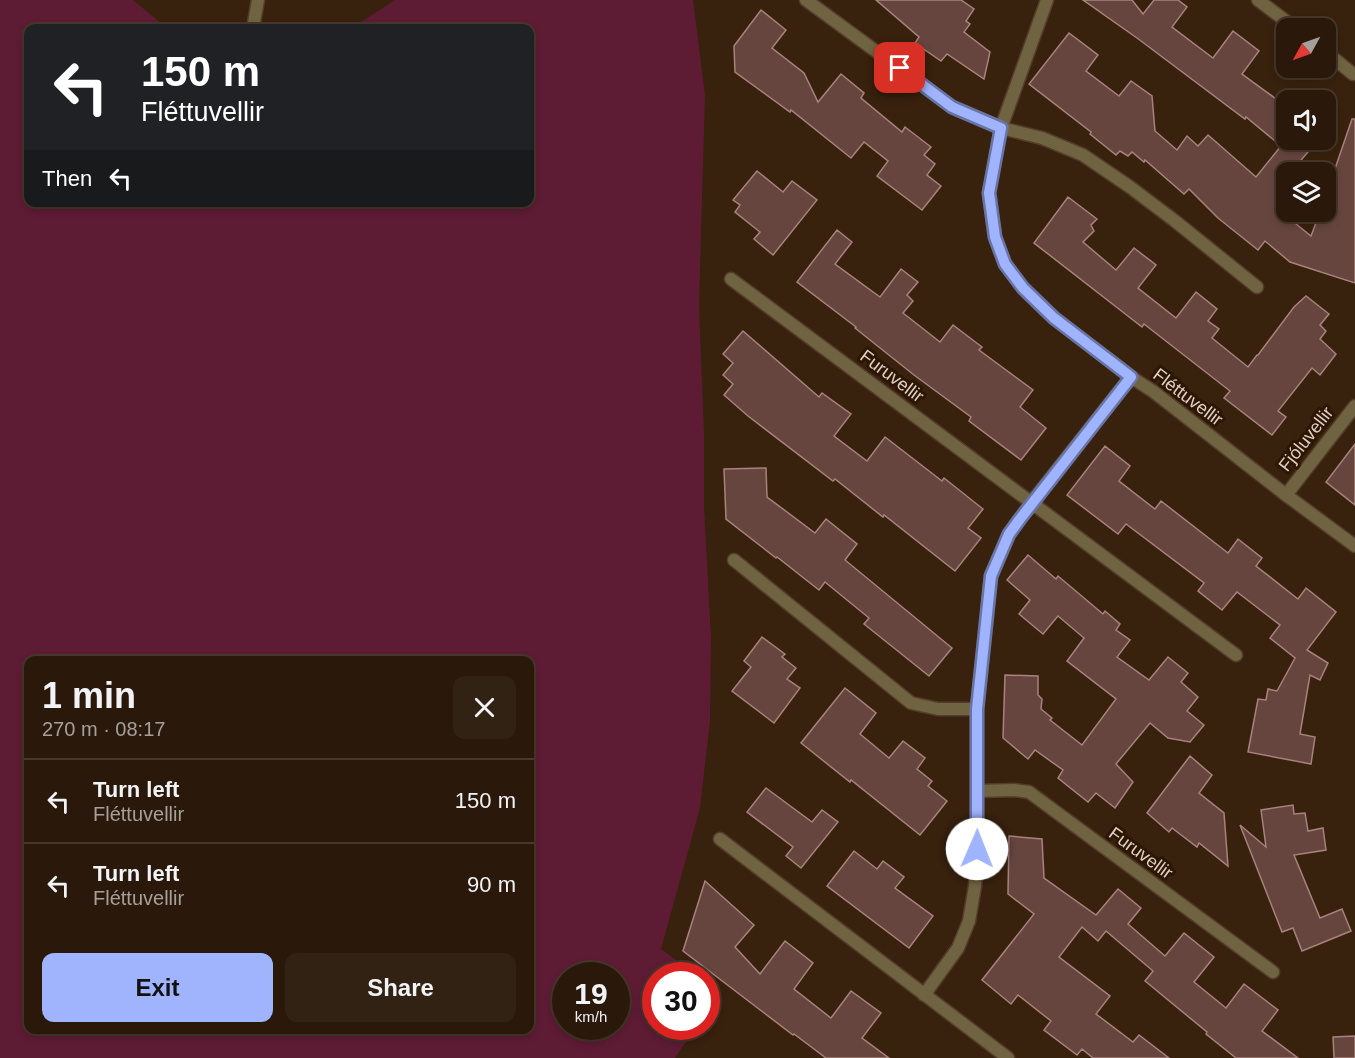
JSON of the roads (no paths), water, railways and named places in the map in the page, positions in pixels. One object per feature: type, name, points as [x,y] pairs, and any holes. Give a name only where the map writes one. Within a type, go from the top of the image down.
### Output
[{"type":"street","points":[[254,24],[258,0]]},
{"type":"street","points":[[806,0],[952,107],[1001,128],[1042,138],[1083,155],[1139,194],[1257,287]]},
{"type":"street","name":"Fléttuvellir","points":[[1047,0],[1001,128],[989,193],[995,237],[1005,264],[1023,288],[1054,318],[1131,377],[1155,392],[1355,546]]},
{"type":"street","points":[[1258,0],[1282,18]]},
{"type":"street","points":[[1336,60],[1353,74]]},
{"type":"street","name":"Furuvellir","points":[[731,279],[1236,655]]},
{"type":"street","points":[[924,995],[958,948],[969,921],[976,867],[977,709],[991,576],[1009,534],[1131,377]]},
{"type":"street","name":"Fjóluvellir","points":[[1286,495],[1355,406]]},
{"type":"street","points":[[734,560],[911,703],[938,709],[977,709]]},
{"type":"street","name":"Furuvellir","points":[[978,791],[1029,792],[1273,972]]},
{"type":"street","points":[[720,839],[1008,1058]]}]
